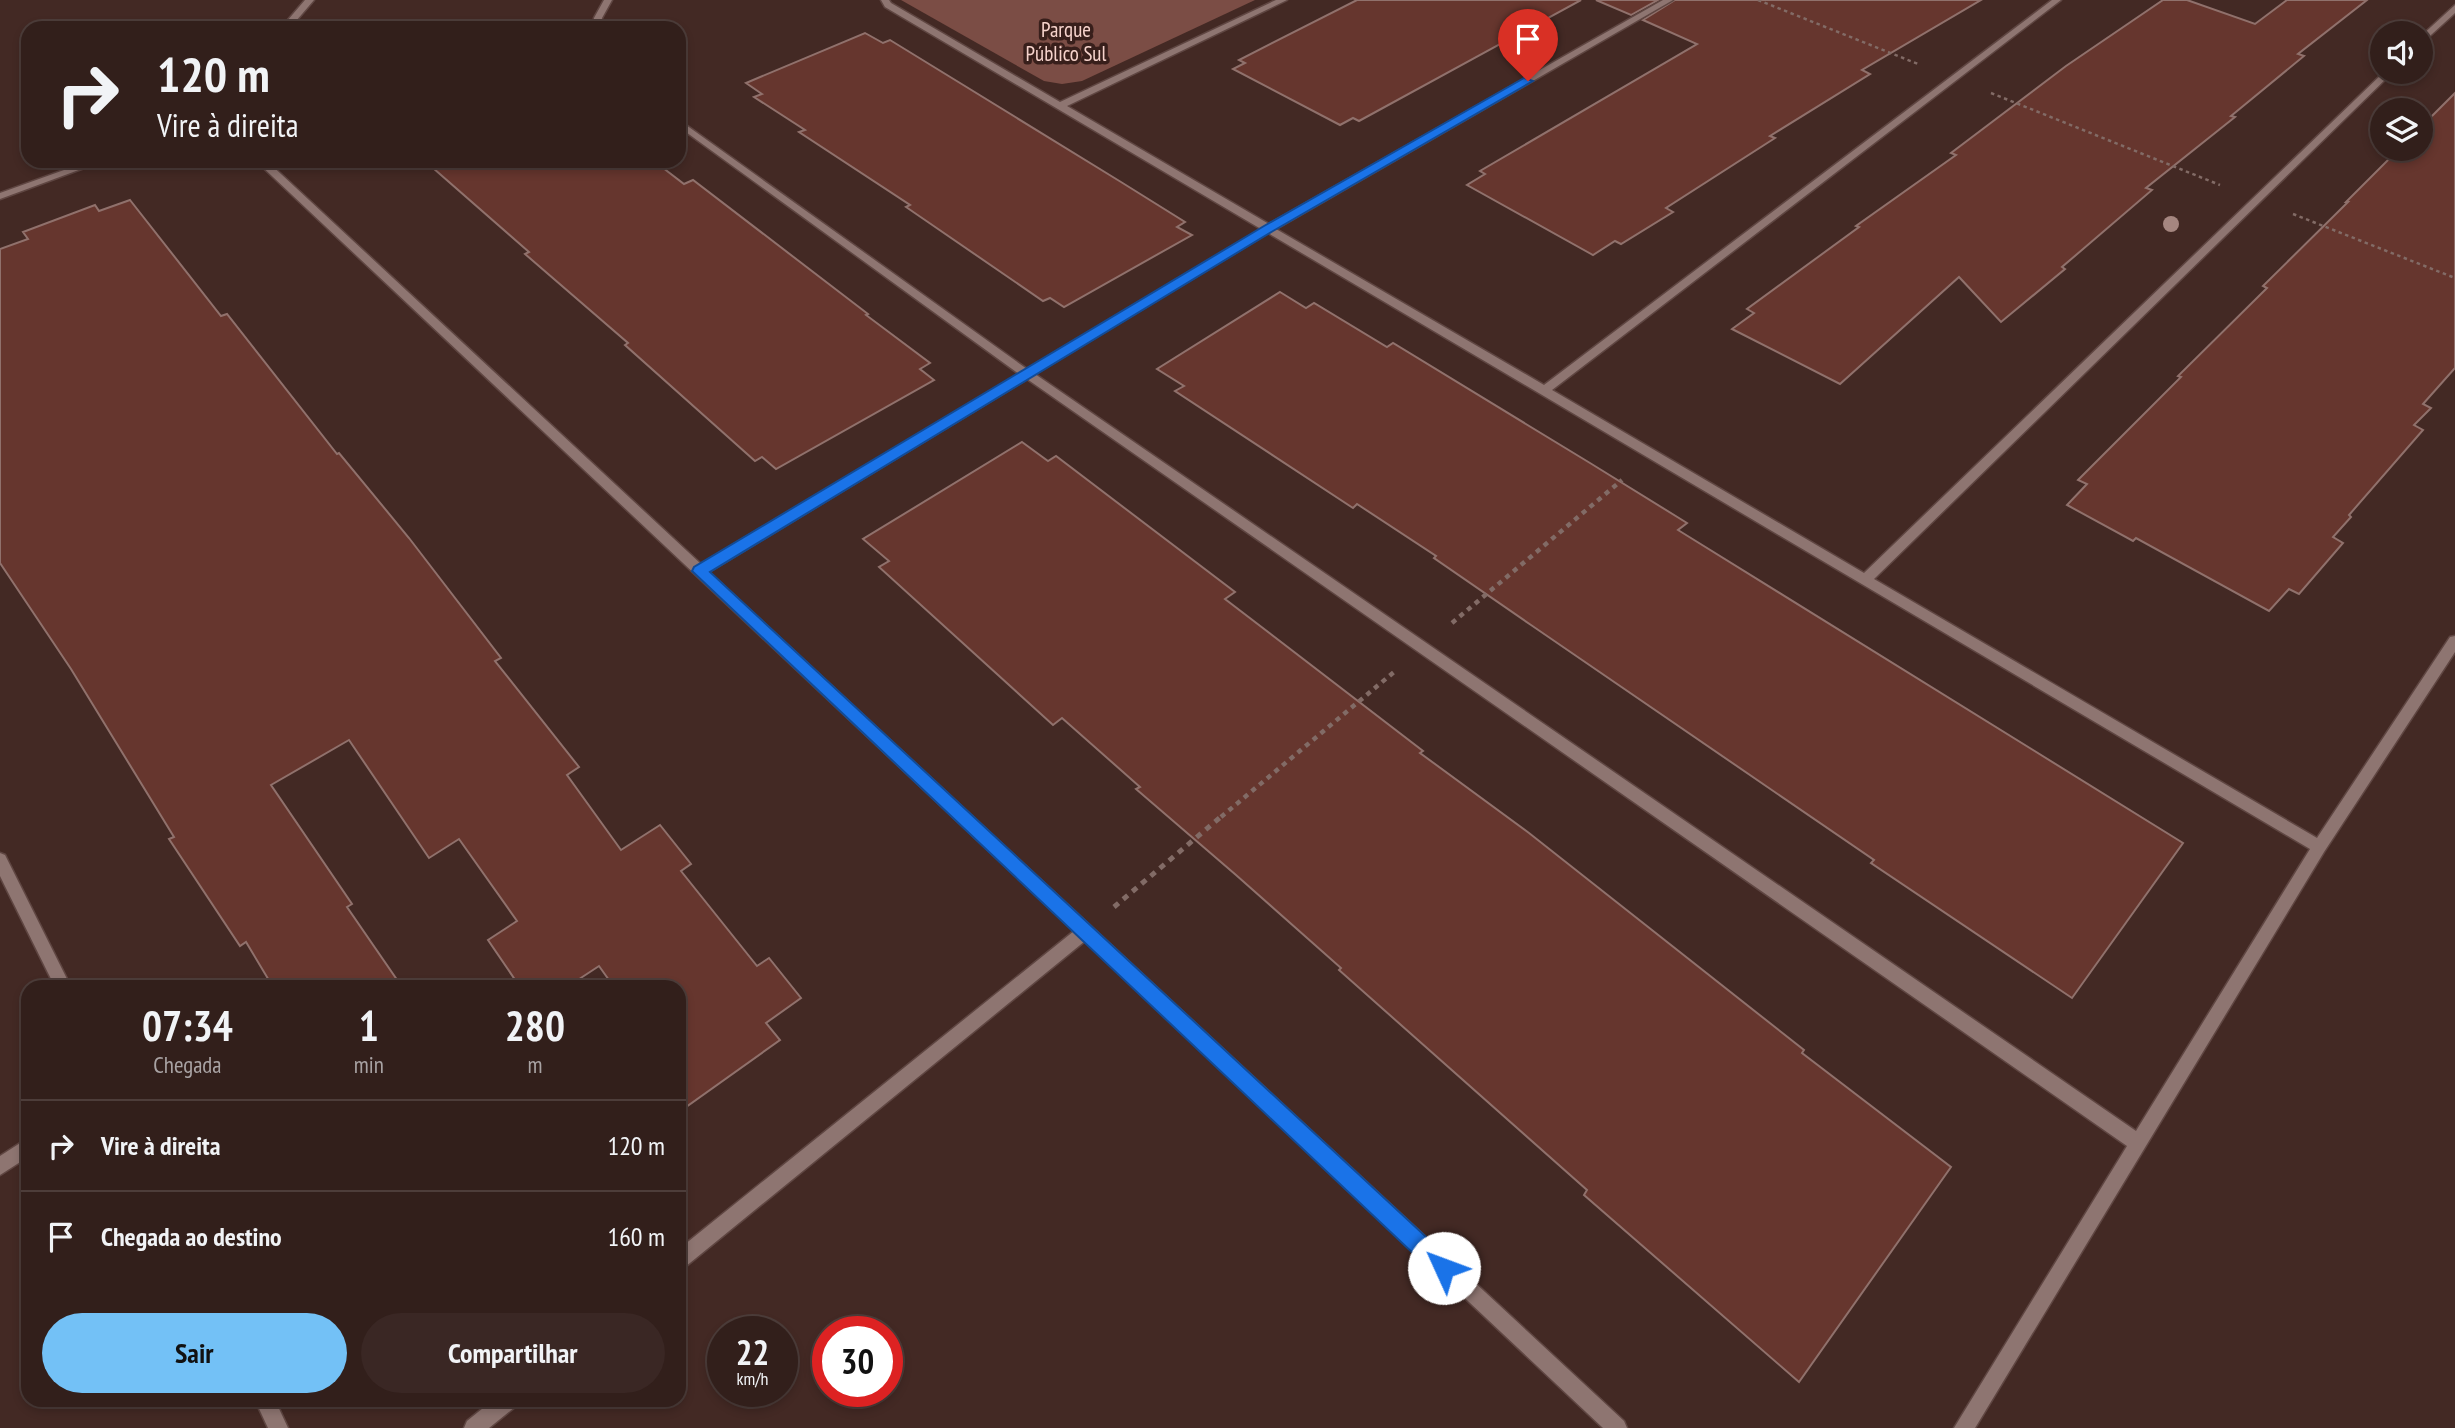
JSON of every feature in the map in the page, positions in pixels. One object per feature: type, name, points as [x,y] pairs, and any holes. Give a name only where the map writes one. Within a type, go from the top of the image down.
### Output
[{"type":"street","points":[[291,21],[310,0]]},
{"type":"street","points":[[598,21],[608,0]]},
{"type":"street","points":[[885,0],[888,5],[2319,847]]},
{"type":"street","points":[[1059,106],[1283,0]]},
{"type":"street","points":[[700,571],[1268,229],[1669,0]]},
{"type":"street","points":[[1544,391],[2057,0]]},
{"type":"street","points":[[2433,29],[2455,8]]},
{"type":"street","points":[[1866,580],[2377,84]]},
{"type":"street","points":[[686,128],[1028,375],[2138,1143]]},
{"type":"street","points":[[0,196],[78,168]]},
{"type":"street","points":[[268,168],[1616,1428]]},
{"type":"street","points":[[1964,1428],[2319,847],[2455,641]]},
{"type":"street","points":[[0,860],[60,980]]},
{"type":"street","points":[[686,1255],[1085,932]]},
{"type":"street","points":[[0,1166],[21,1152]]},
{"type":"street","points":[[268,1407],[278,1428]]},
{"type":"street","points":[[474,1428],[500,1407]]},
{"type":"path","points":[[1758,0],[2455,278]]},
{"type":"path","points":[[1085,932],[1652,454]]},
{"type":"green space","name":"Parque Público Sul","points":[[901,0],[1255,0],[1082,81],[1062,84],[1044,81]]},
{"type":"building","points":[[1357,0],[1581,0],[1359,121],[1353,118],[1340,125],[1233,69],[1245,63],[1239,60]]},
{"type":"building","points":[[1596,0],[1658,0],[1631,15]]},
{"type":"building","points":[[1675,0],[1981,0],[1862,70],[1870,74],[1770,136],[1775,138],[1666,208],[1673,212],[1621,244],[1615,241],[1593,255],[1467,185],[1485,174],[1480,171],[1697,44],[1643,20]]},
{"type":"building","points":[[2163,0],[2187,0],[2255,24],[2287,0],[2367,0],[2298,54],[2304,56],[2231,116],[2235,117],[2146,188],[2152,190],[2062,267],[2065,269],[2001,322],[1959,277],[1840,384],[1732,329],[1754,313],[1747,309],[1859,227],[1856,226],[1956,155],[1951,153],[2066,66]]},
{"type":"building","points":[[865,33],[883,43],[890,40],[1121,182],[1185,222],[1177,227],[1192,235],[1064,307],[1050,298],[1043,301],[906,207],[910,205],[799,132],[805,130],[754,97],[762,94],[746,83]]},
{"type":"building","points":[[2455,93],[2455,368],[2423,404],[2431,408],[2414,425],[2423,430],[2349,515],[2351,517],[2333,537],[2343,543],[2299,594],[2289,589],[2269,611],[2136,538],[2133,541],[2067,505],[2087,484],[2078,480],[2181,377],[2178,376],[2267,288],[2263,286],[2387,161],[2433,161],[2433,115]]},
{"type":"building","points":[[433,168],[663,168],[684,184],[693,180],[930,363],[920,369],[934,380],[776,469],[762,457],[755,461],[625,345],[628,343],[525,254],[529,252]]},
{"type":"building","points":[[130,200],[221,316],[227,314],[337,454],[339,453],[409,538],[501,658],[495,661],[579,767],[567,775],[621,850],[660,825],[691,864],[681,871],[757,966],[769,958],[801,998],[766,1023],[780,1040],[686,1107],[686,980],[609,980],[599,966],[578,980],[515,980],[488,940],[517,921],[459,839],[429,858],[349,740],[271,785],[352,904],[347,907],[397,980],[269,980],[246,942],[240,946],[169,839],[174,837],[71,669],[0,563],[0,249],[28,239],[23,232],[95,205],[99,211]]},
{"type":"building","points":[[1280,292],[1306,308],[1314,303],[1387,347],[1393,343],[1590,463],[1687,523],[1678,530],[2183,843],[2072,998],[1871,863],[1874,860],[1434,558],[1436,556],[1357,504],[1353,508],[1175,391],[1184,386],[1157,369]]},
{"type":"building","points":[[1022,442],[1048,461],[1056,456],[1235,592],[1225,599],[1423,751],[1420,753],[1529,833],[1804,1050],[1802,1053],[1951,1167],[1799,1382],[1584,1195],[1587,1190],[1339,970],[1341,968],[1136,789],[1140,787],[1062,718],[1053,725],[879,567],[889,561],[863,539]]},
{"type":"route","points":[[1444,1268],[700,571],[1268,229],[1528,81]]}]
